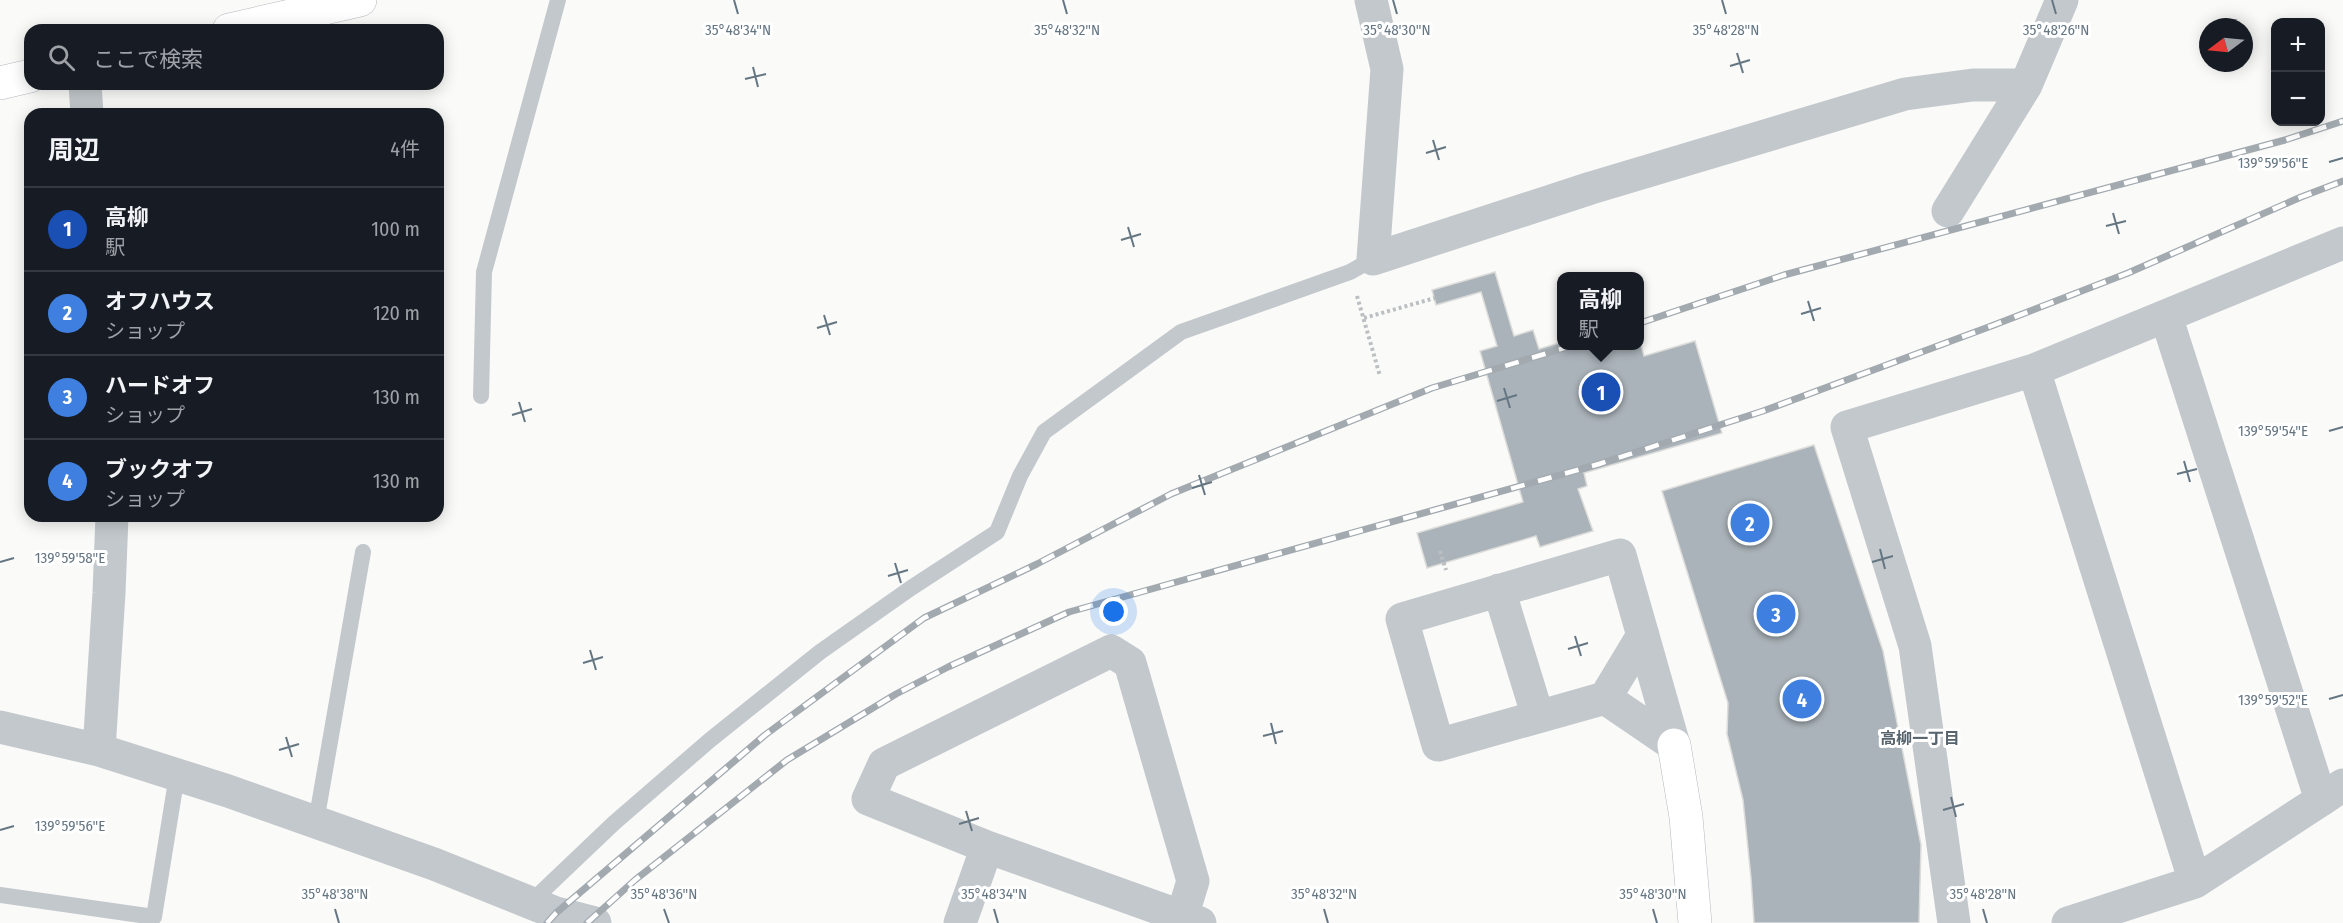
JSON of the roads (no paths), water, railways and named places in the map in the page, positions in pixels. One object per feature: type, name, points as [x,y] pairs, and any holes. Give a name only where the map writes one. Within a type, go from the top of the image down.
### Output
[{"type":"street","points":[[255,24],[360,0]]},
{"type":"street","points":[[1371,0],[1387,69],[1362,266],[1591,188],[1905,94],[1973,85],[2026,85]]},
{"type":"street","points":[[1948,211],[2026,85],[2062,0]]},
{"type":"street","points":[[0,83],[24,77]]},
{"type":"street","points":[[85,90],[87,108]]},
{"type":"street","points":[[1954,923],[1915,646],[1847,427],[2034,370],[2343,243]]},
{"type":"street","points":[[2068,923],[2195,882],[2332,792],[2166,316]]},
{"type":"street","points":[[2034,370],[2195,882]]},
{"type":"street","points":[[99,750],[110,593],[112,522]]},
{"type":"street","points":[[1643,635],[1605,698],[1438,745],[1402,618],[1620,555],[1643,635],[1674,745],[1686,817],[1695,923]]},
{"type":"street","points":[[1499,590],[1538,717]]},
{"type":"street","points":[[1112,651],[1130,663],[1193,881],[1191,920],[987,847],[868,798],[884,764],[1112,651]]},
{"type":"street","points":[[1605,698],[1674,745]]},
{"type":"street","points":[[0,726],[99,750],[177,775],[434,864],[556,913],[595,923]]},
{"type":"street","points":[[960,923],[987,847]]},
{"type":"lane","points":[[481,396],[484,272],[558,0]]},
{"type":"lane","points":[[531,902],[614,823],[719,732],[820,652],[911,588],[997,532],[1020,476],[1044,432],[1181,332],[1362,266]]},
{"type":"lane","points":[[316,822],[363,552]]},
{"type":"lane","points":[[0,895],[154,917],[177,775]]},
{"type":"railway","points":[[1644,322],[1784,275],[2285,140],[2343,121]]},
{"type":"railway","points":[[587,923],[635,880],[787,760],[896,694],[948,667],[1069,612],[1599,464],[1763,411],[2128,273],[2301,197],[2343,181]]},
{"type":"railway","points":[[547,923],[765,735],[924,618],[1037,564],[1171,494],[1432,388],[1558,350]]},
{"type":"place","name":"高柳","points":[[1601,392]]},
{"type":"place","name":"オフハウス","points":[[1750,523]]},
{"type":"place","name":"ハードオフ","points":[[1776,614]]},
{"type":"place","name":"ブックオフ","points":[[1802,699]]},
{"type":"district","name":"高柳一丁目","points":[[1920,738]]}]
